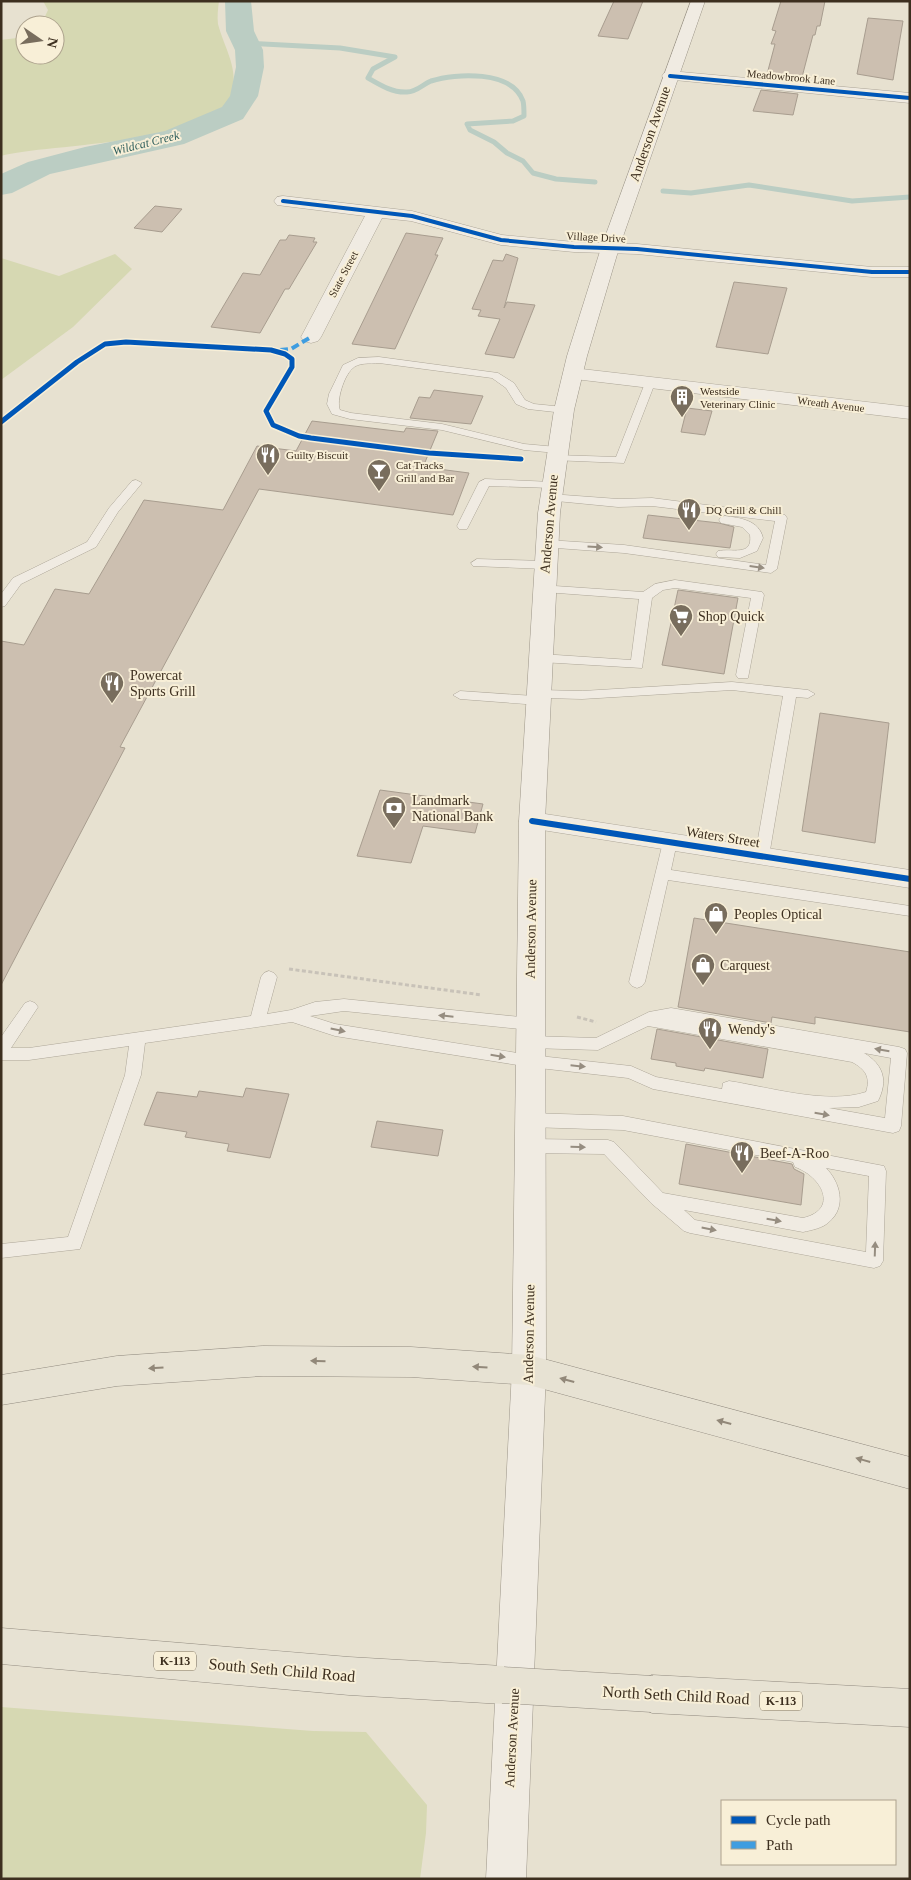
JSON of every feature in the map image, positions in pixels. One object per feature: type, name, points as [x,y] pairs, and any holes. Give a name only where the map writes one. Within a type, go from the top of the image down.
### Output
[{"type":"main road","name":"Anderson Avenue","points":[[506,1879],[529,1370],[532,821],[551,491],[564,410],[610,248],[698,1]]},
{"type":"main road","name":"Meadowbrook Lane","points":[[670,76],[910,98]]},
{"type":"main road","name":"Village Drive","points":[[283,201],[412,216],[501,240],[638,249],[872,272],[910,272]]},
{"type":"main road","name":"State Street","points":[[311,337],[376,212]]},
{"type":"main road","name":"Wreath Avenue","points":[[573,374],[910,413]]},
{"type":"main road","name":"Waters Street","points":[[532,821],[910,879]]},
{"type":"main road","points":[[1,1390],[117,1371],[263,1361],[411,1362],[529,1370],[910,1473]]},
{"type":"main road","name":"South Seth Child Road","points":[[1,1646],[349,1676],[503,1685]]},
{"type":"main road","name":"North Seth Child Road","points":[[503,1685],[910,1708]]},
{"type":"lane","points":[[564,410],[532,407],[520,402],[515,391],[506,380],[494,375],[379,360],[358,362],[347,367],[334,394],[332,404],[336,412],[350,416],[442,427],[556,454],[620,462],[650,382]]},
{"type":"lane","points":[[463,526],[485,482],[551,491],[653,511],[743,524],[752,528],[757,536],[757,543],[752,550],[745,554],[735,555],[667,548],[624,549],[546,566]]},
{"type":"lane","points":[[1,603],[17,582],[92,544],[113,510],[136,483]]},
{"type":"lane","points":[[618,503],[652,502],[780,518],[771,569],[624,549]]},
{"type":"lane","points":[[477,563],[546,566],[646,596]]},
{"type":"lane","points":[[541,658],[637,665],[646,596],[659,587],[675,584],[758,596],[743,675]]},
{"type":"lane","points":[[460,695],[539,697],[732,686],[808,694]]},
{"type":"lane","points":[[762,856],[790,693]]},
{"type":"lane","points":[[637,982],[670,842]]},
{"type":"lane","points":[[662,874],[910,911]]},
{"type":"lane","points":[[256,1021],[268,977]]},
{"type":"lane","points":[[1,1054],[29,1054],[292,1016],[315,1008],[344,1005],[530,1042],[631,1072],[828,1102],[850,1103],[865,1100],[872,1096],[876,1090],[875,1072],[867,1062],[856,1056],[646,1020]]},
{"type":"lane","points":[[1,1050],[30,1007]]},
{"type":"lane","points":[[292,1016],[335,1030],[530,1042],[598,1044],[655,1016],[671,1014],[899,1052],[893,1126],[653,1084],[631,1072]]},
{"type":"lane","points":[[1,1251],[74,1244],[133,1075],[138,1038]]},
{"type":"lane","points":[[623,1123],[878,1171],[874,1261],[690,1226],[657,1198],[608,1147],[530,1133],[623,1123]]},
{"type":"lane","points":[[649,1128],[672,1136],[808,1163],[819,1170],[829,1182],[832,1198],[828,1212],[818,1221],[803,1225],[657,1198]]},
{"type":"path","points":[[287,969],[482,995]]},
{"type":"green space","points":[[43,1],[219,1],[218,24],[232,64],[233,89],[222,108],[199,122],[167,132],[130,139],[1,156],[1,40],[15,38],[15,65],[65,65],[65,15],[46,15],[48,10]]},
{"type":"green space","points":[[115,254],[132,269],[73,327],[1,380],[1,258],[59,276]]},
{"type":"green space","points":[[1,1707],[313,1731],[366,1732],[427,1805],[426,1833],[420,1879],[1,1878]]},
{"type":"building","points":[[614,1],[643,1],[628,39],[598,36]]},
{"type":"building","points":[[781,1],[825,1],[820,26],[817,26],[815,35],[813,35],[801,81],[766,78],[775,44],[771,44],[776,31],[772,30]]},
{"type":"building","points":[[868,18],[903,21],[893,80],[857,74]]},
{"type":"building","points":[[761,90],[798,94],[793,115],[753,111]]},
{"type":"building","points":[[155,206],[182,209],[162,232],[134,228]]},
{"type":"building","points":[[406,233],[443,238],[435,255],[438,255],[395,349],[352,344]]},
{"type":"building","points":[[289,235],[315,238],[313,242],[317,242],[289,289],[285,289],[260,333],[211,327],[243,273],[260,275],[280,240],[286,240]]},
{"type":"building","points":[[506,254],[518,258],[504,308],[507,302],[535,305],[514,358],[485,354],[500,319],[478,316],[481,310],[472,309],[493,260],[503,261]]},
{"type":"building","points":[[734,282],[787,288],[768,354],[716,347]]},
{"type":"building","points":[[434,390],[483,396],[471,424],[410,418],[419,397],[430,398]]},
{"type":"building","points":[[687,408],[712,411],[705,435],[681,432]]},
{"type":"building","points":[[312,421],[404,432],[406,428],[438,431],[423,467],[469,473],[453,515],[259,489],[120,747],[125,748],[1,985],[1,641],[24,645],[55,589],[89,594],[144,500],[223,510],[257,446],[296,451]]},
{"type":"building","name":"DQ Grill & Chill","points":[[648,515],[719,523],[734,527],[730,548],[643,538]]},
{"type":"building","points":[[678,590],[738,598],[724,674],[662,665]]},
{"type":"building","points":[[820,713],[889,723],[875,843],[802,831]]},
{"type":"building","name":"Landmark National Bank","points":[[380,790],[483,804],[475,833],[423,826],[411,863],[357,856]]},
{"type":"building","points":[[694,918],[910,952],[910,1032],[815,1017],[815,1024],[772,1017],[771,1023],[678,1007]]},
{"type":"building","name":"Wendy's","points":[[657,1029],[768,1049],[763,1078],[705,1068],[704,1071],[676,1066],[676,1063],[651,1059]]},
{"type":"building","points":[[246,1088],[289,1094],[270,1158],[227,1151],[229,1144],[185,1137],[187,1132],[144,1125],[157,1092],[197,1097],[199,1091],[243,1097]]},
{"type":"building","points":[[377,1121],[443,1130],[438,1156],[371,1147]]},
{"type":"building","name":"Beef-A-Roo","points":[[686,1144],[792,1164],[794,1169],[804,1174],[801,1205],[679,1184]]},
{"type":"waterway","name":"Wildcat Creek","points":[[1,186],[39,168],[85,156],[173,138],[233,113],[244,96],[250,67],[249,50],[240,31],[238,1]]},
{"type":"waterway","points":[[246,43],[340,48],[395,57],[373,69],[368,78],[387,88],[402,92],[411,92],[431,81],[454,76],[482,76],[496,79],[508,84],[517,91],[523,101],[524,116],[513,121],[467,124],[470,130],[494,142],[507,153],[523,161],[533,173],[556,179],[595,182]]},
{"type":"waterway","points":[[663,191],[691,193],[749,185],[852,201],[910,197]]},
{"type":"marked path","points":[[280,350],[291,349],[311,337]]},
{"type":"cycle path","points":[[670,76],[910,98]]},
{"type":"cycle path","points":[[283,201],[412,216],[501,240],[574,247],[637,249],[872,272],[910,272]]},
{"type":"cycle path","points":[[1,422],[77,362],[105,344],[126,342],[271,350],[285,354],[292,359],[292,367],[266,411],[273,425],[299,436],[311,438],[429,453],[521,459]]},
{"type":"cycle path","points":[[532,821],[910,879]]},
{"type":"place","name":"Westside Veterinary Clinic","points":[[682,418]]},
{"type":"place","name":"Guilty Biscuit","points":[[268,476]]},
{"type":"place","name":"Cat Tracks Grill and Bar","points":[[379,492]]},
{"type":"place","name":"DQ Grill & Chill","points":[[689,531]]},
{"type":"place","name":"Shop Quick","points":[[681,637]]},
{"type":"place","name":"Powercat Sports Grill","points":[[112,704]]},
{"type":"place","name":"Landmark National Bank","points":[[394,829]]},
{"type":"place","name":"Peoples Optical","points":[[716,935]]},
{"type":"place","name":"Carquest","points":[[703,986]]},
{"type":"place","name":"Wendy's","points":[[710,1050]]},
{"type":"place","name":"Beef-A-Roo","points":[[742,1174]]}]
